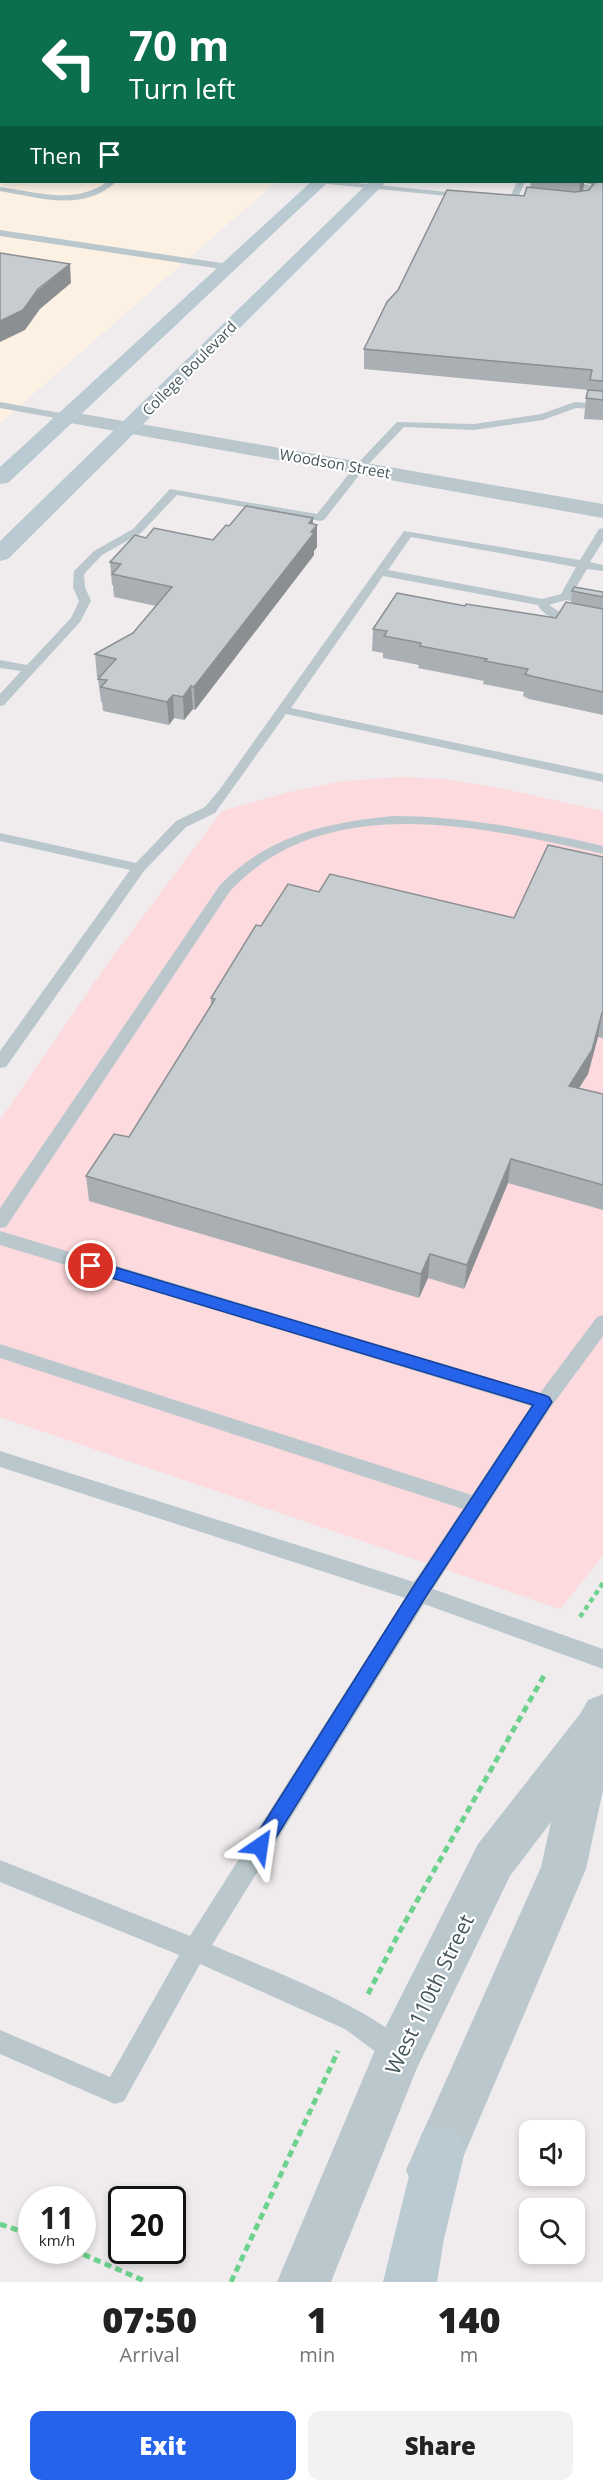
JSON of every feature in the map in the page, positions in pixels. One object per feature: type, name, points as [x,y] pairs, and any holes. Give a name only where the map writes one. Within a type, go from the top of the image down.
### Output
[{"type":"main road","points":[[0,478],[319,183]]},
{"type":"main road","name":"College Boulevard","points":[[0,554],[375,185]]},
{"type":"main road","points":[[410,2282],[418,2239],[440,2151]]},
{"type":"street","name":"Woodson Street","points":[[66,417],[603,511]]},
{"type":"street","name":"West 110th Street","points":[[304,2282],[398,2053],[495,1860],[599,1722]]},
{"type":"street","name":"West 110th Street","points":[[383,2282],[563,1869],[599,1722]]},
{"type":"lane","points":[[0,189],[60,197],[80,197],[99,192],[111,183]]},
{"type":"lane","points":[[344,183],[478,197]]},
{"type":"lane","points":[[489,198],[518,201],[521,183]]},
{"type":"lane","points":[[566,206],[582,205],[589,196],[589,188],[574,183]]},
{"type":"lane","points":[[0,232],[228,267]]},
{"type":"lane","points":[[0,405],[66,417]]},
{"type":"lane","points":[[0,702],[76,619],[85,601],[79,587],[78,573],[98,553],[137,531],[174,491],[320,518],[360,467],[401,424],[474,427],[543,417],[575,405],[603,407]]},
{"type":"lane","points":[[565,596],[603,531]]},
{"type":"lane","points":[[0,1063],[139,868],[181,824],[210,810],[284,710],[408,533],[603,568]]},
{"type":"lane","points":[[380,572],[543,603],[565,596],[603,603]]},
{"type":"lane","points":[[543,603],[544,608],[550,614],[603,626]]},
{"type":"lane","points":[[0,664],[29,669]]},
{"type":"lane","points":[[284,710],[603,778]]},
{"type":"lane","points":[[0,1222],[225,888],[239,872],[260,856],[294,839],[339,827],[407,818],[440,819],[485,825],[603,850]]},
{"type":"lane","points":[[0,837],[139,868]]},
{"type":"lane","points":[[0,1238],[544,1402]]},
{"type":"lane","points":[[0,2042],[115,2092],[195,1950],[419,1593],[544,1402],[603,1322]]},
{"type":"lane","points":[[0,1351],[476,1505]]},
{"type":"lane","points":[[0,1460],[419,1593],[603,1659]]},
{"type":"lane","points":[[0,1870],[195,1950],[354,2020],[398,2053]]},
{"type":"path","points":[[581,1616],[603,1583]]},
{"type":"path","points":[[381,1970],[536,1687]]},
{"type":"path","points":[[231,2282],[328,2070]]},
{"type":"path","points":[[0,2224],[18,2230]]},
{"type":"path","points":[[96,2260],[147,2282]]},
{"type":"shaded area","points":[[0,183],[275,183],[0,423]]},
{"type":"shaded area","points":[[401,777],[445,779],[500,788],[603,811],[603,1556],[560,1609],[0,1417],[0,1120],[105,967],[222,811],[289,792],[343,781]]},
{"type":"building","points":[[594,183],[603,183],[603,381],[590,380],[592,370],[364,349],[387,302],[398,290],[447,190],[524,196],[527,187],[575,192],[589,190]]},
{"type":"building","points":[[0,253],[70,264],[38,289],[23,310],[0,321]]},
{"type":"building","points":[[588,390],[603,391],[603,400],[586,398]]},
{"type":"building","points":[[246,506],[313,518],[309,523],[317,525],[311,532],[314,533],[194,687],[191,686],[183,697],[173,695],[167,702],[101,687],[107,680],[98,679],[116,659],[95,654],[133,633],[172,587],[112,574],[121,564],[110,562],[135,535],[146,538],[154,528],[213,540]]},
{"type":"building","points":[[574,587],[603,592],[603,597],[572,591]]},
{"type":"building","points":[[397,593],[465,606],[466,604],[556,618],[566,602],[603,609],[603,692],[525,674],[528,669],[485,661],[487,659],[420,646],[421,643],[384,636],[387,631],[373,629]]},
{"type":"building","points":[[548,845],[603,857],[603,1013],[592,1050],[569,1086],[603,1094],[603,1185],[511,1159],[467,1265],[430,1254],[421,1274],[86,1176],[114,1134],[129,1137],[215,999],[211,998],[256,925],[261,926],[288,884],[319,892],[330,874],[514,918]]},
{"type":"route","points":[[91,1266],[544,1402],[419,1593],[260,1846]]}]
